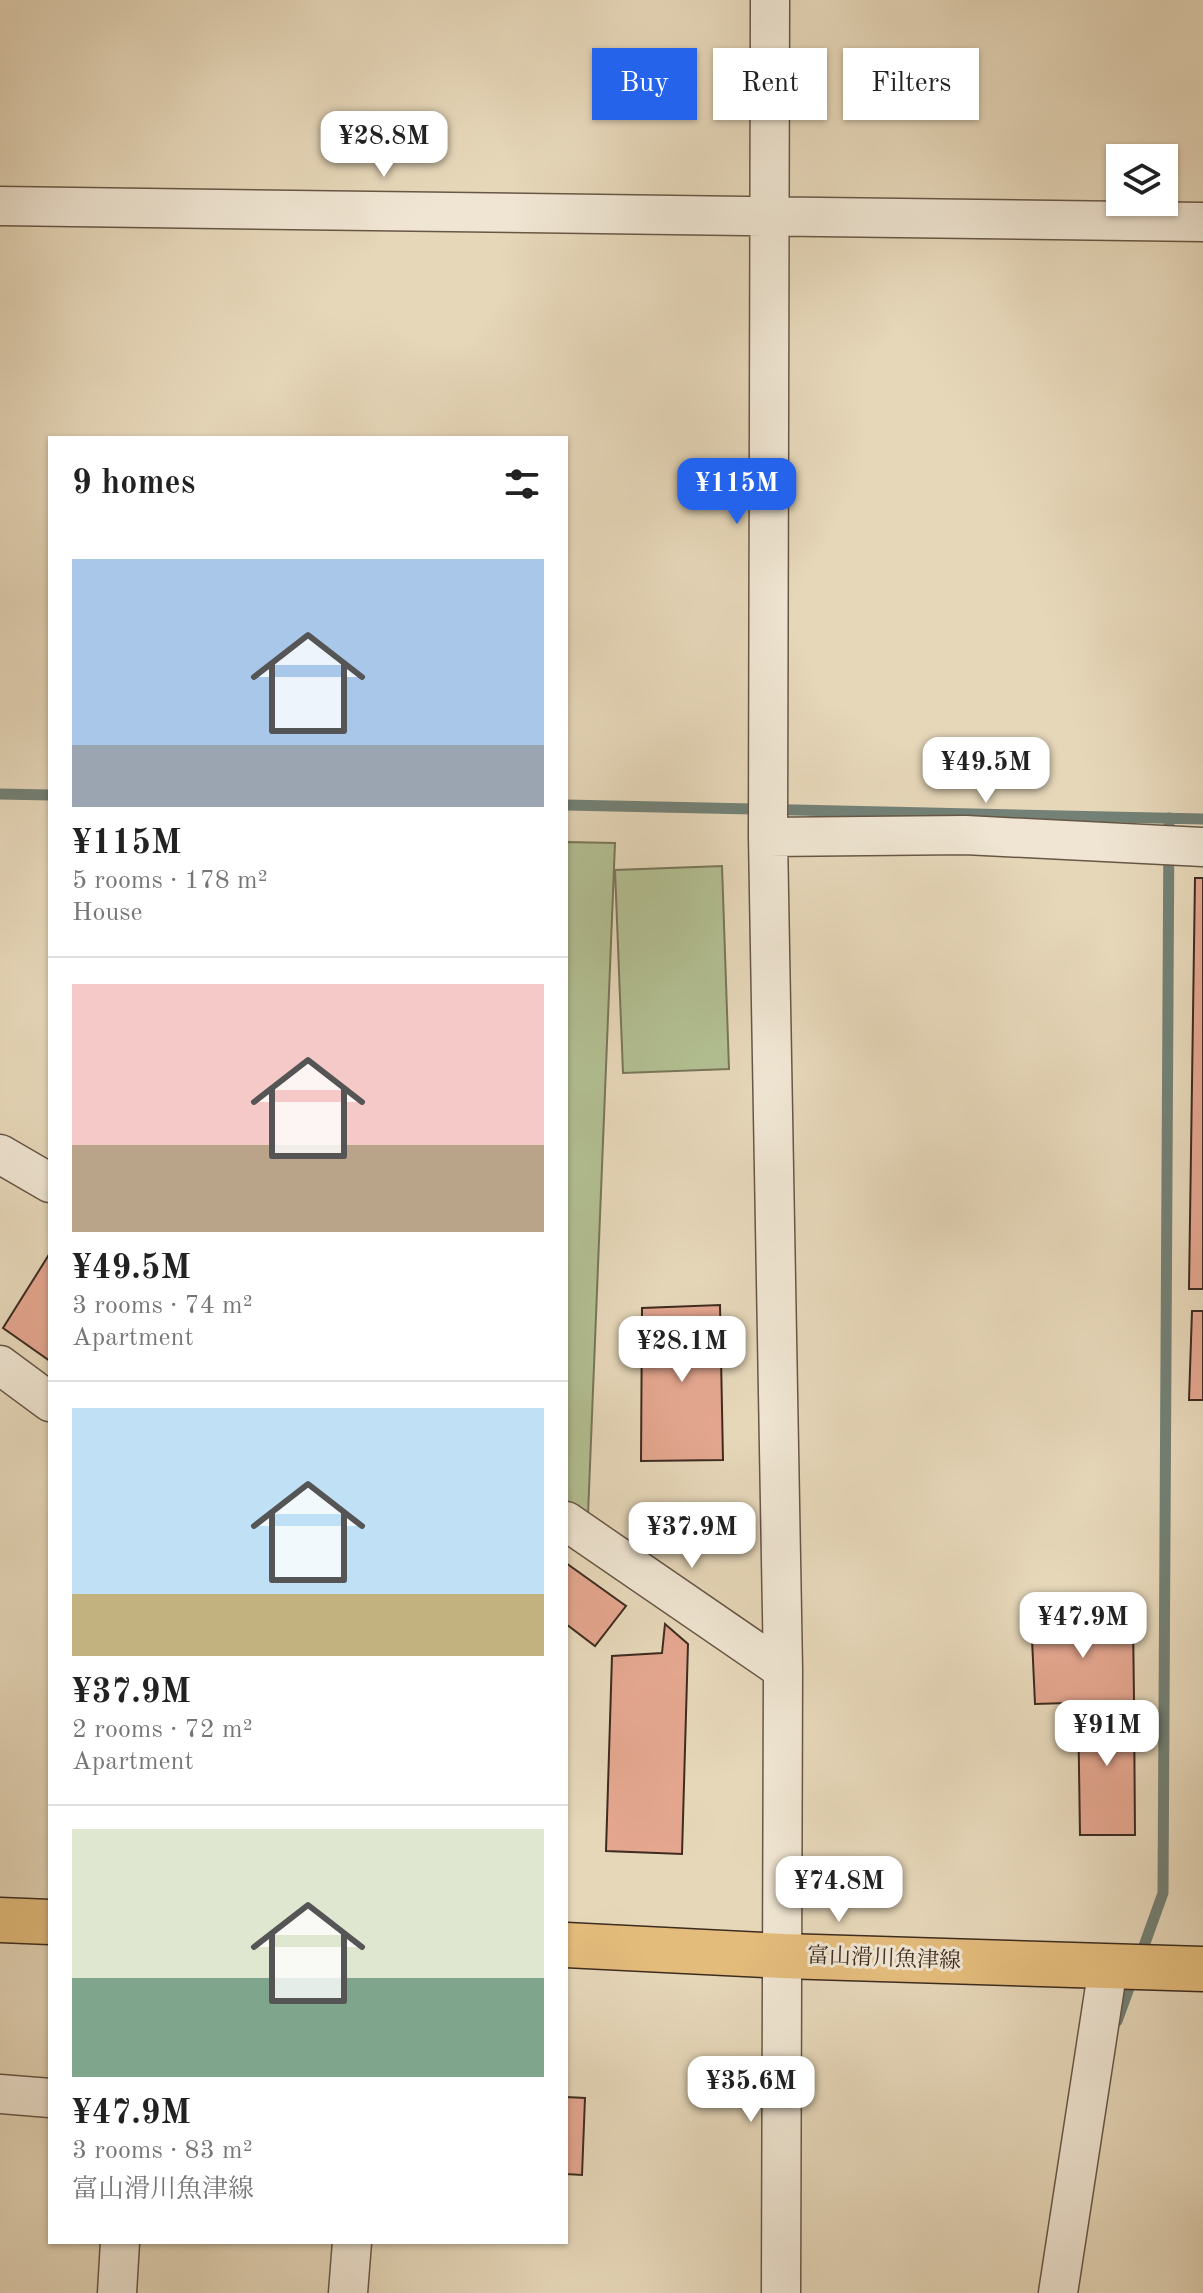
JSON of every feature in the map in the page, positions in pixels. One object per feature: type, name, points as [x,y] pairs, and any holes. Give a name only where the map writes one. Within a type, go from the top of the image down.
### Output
[{"type":"main road","points":[[0,1920],[48,1922]]},
{"type":"main road","name":"富山滑川魚津線","points":[[568,1945],[783,1956],[1183,1969]]},
{"type":"street","points":[[770,0],[768,837],[783,1670],[781,2293]]},
{"type":"street","points":[[0,206],[1203,222]]},
{"type":"street","points":[[768,837],[965,835],[1203,847]]},
{"type":"street","points":[[0,1154],[48,1182]]},
{"type":"street","points":[[0,1365],[48,1401]]},
{"type":"street","points":[[568,1522],[783,1670]]},
{"type":"street","points":[[1058,2293],[1110,1967]]},
{"type":"street","points":[[0,2094],[48,2098]]},
{"type":"street","points":[[117,2293],[120,2244]]},
{"type":"street","points":[[348,2293],[352,2244]]},
{"type":"green space","points":[[568,842],[615,843],[588,1515],[568,1501]]},
{"type":"green space","points":[[722,866],[729,1069],[623,1073],[615,870]]},
{"type":"building","points":[[1195,878],[1203,878],[1203,1289],[1189,1289]]},
{"type":"building","points":[[48,1256],[48,1360],[3,1328]]},
{"type":"building","points":[[720,1305],[723,1460],[641,1461],[642,1308]]},
{"type":"building","points":[[1192,1311],[1203,1311],[1203,1400],[1189,1400]]},
{"type":"building","points":[[568,1564],[626,1606],[595,1646],[568,1626]]},
{"type":"building","points":[[1031,1617],[1133,1619],[1134,1701],[1035,1704]]},
{"type":"building","points":[[665,1624],[688,1644],[682,1854],[606,1851],[612,1656],[662,1653]]},
{"type":"building","points":[[1134,1701],[1135,1835],[1080,1835],[1078,1702]]},
{"type":"building","points":[[568,2097],[585,2098],[582,2175],[568,2174]]},
{"type":"waterway","points":[[0,794],[48,795]]},
{"type":"waterway","points":[[568,805],[1203,819]]},
{"type":"waterway","points":[[1140,1957],[1163,1893],[1169,818]]},
{"type":"waterway","points":[[1117,2021],[1133,1977]]}]
